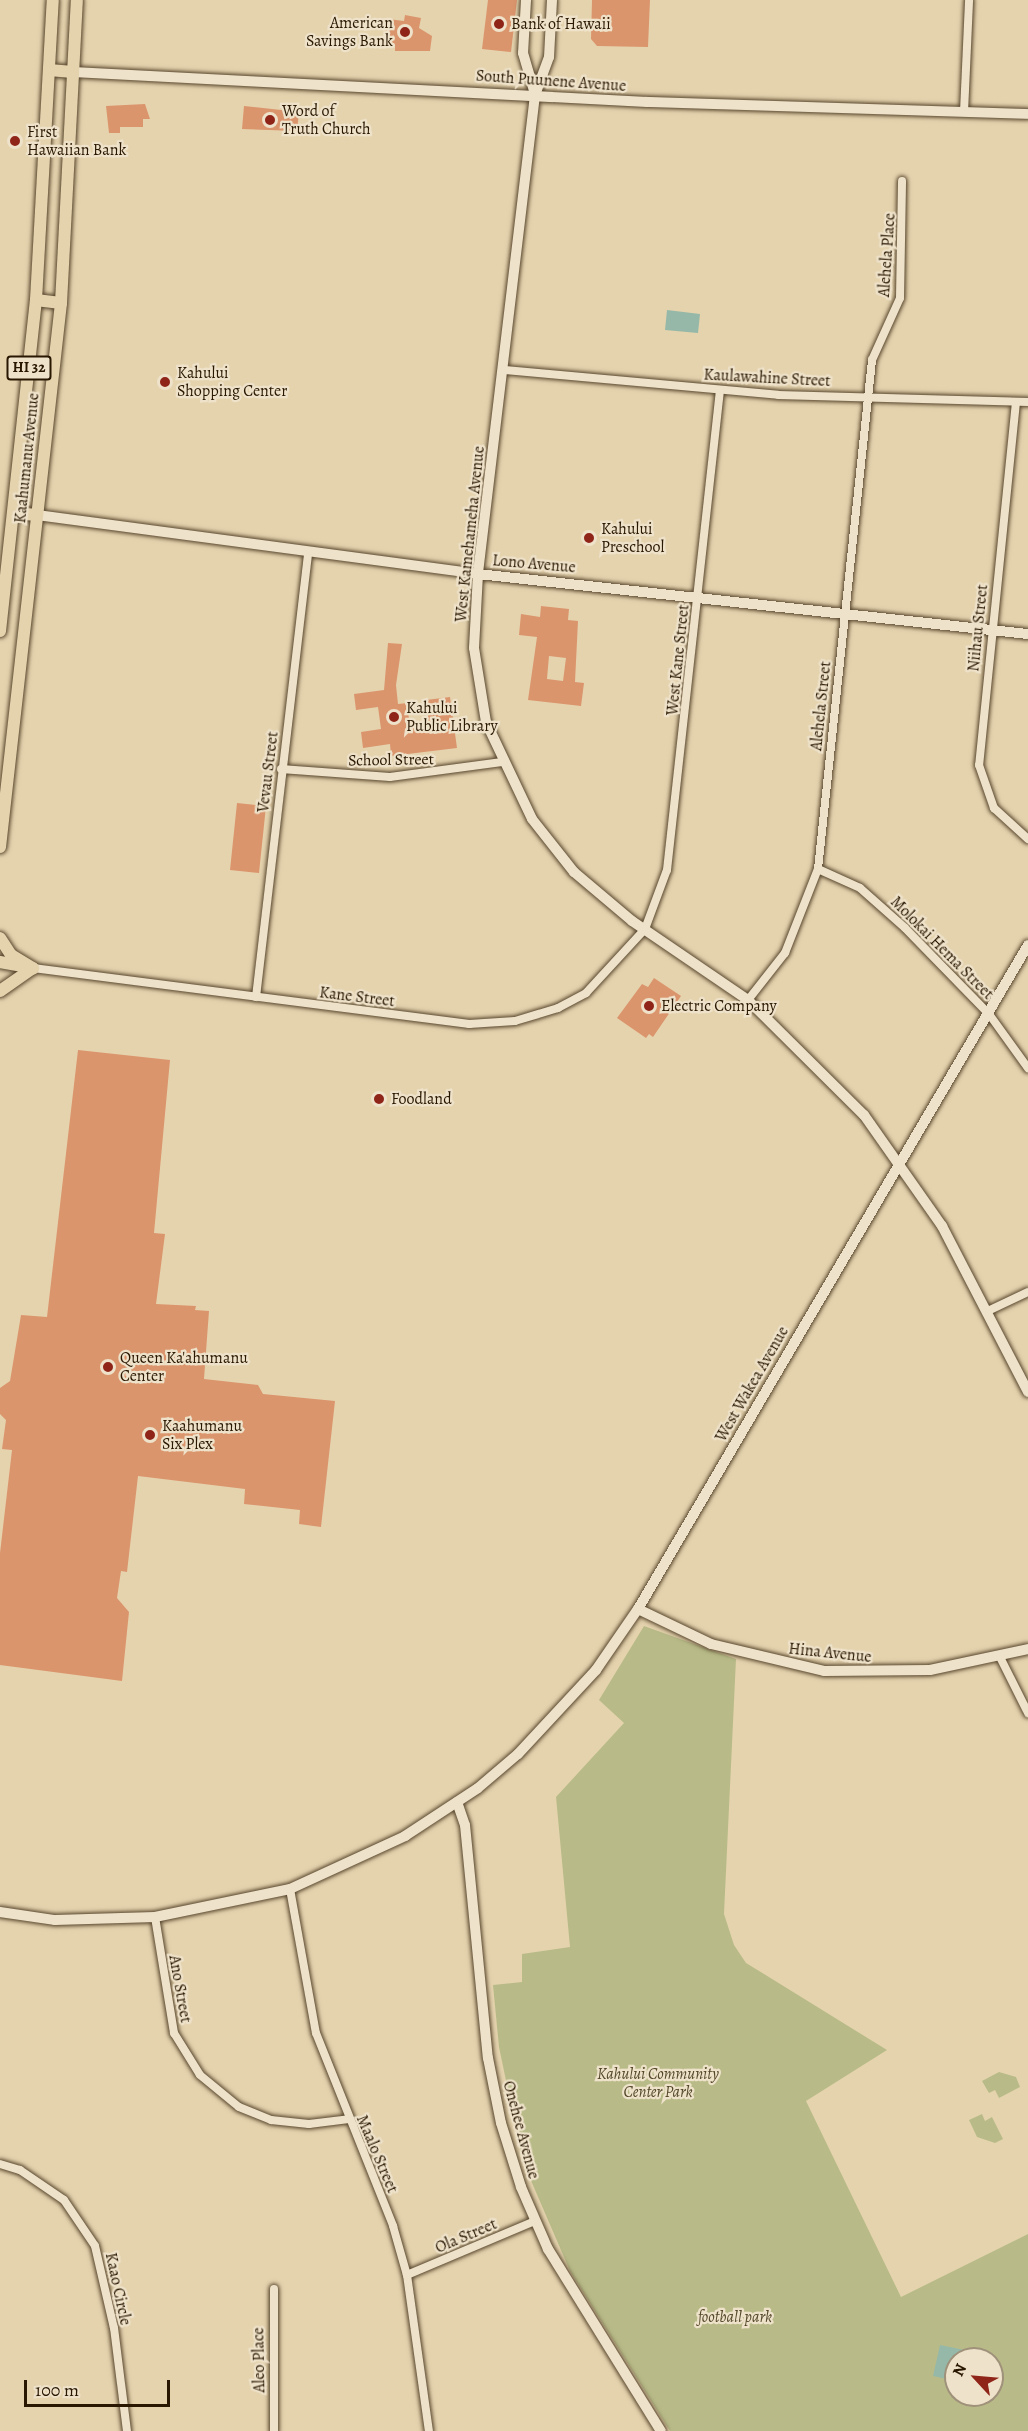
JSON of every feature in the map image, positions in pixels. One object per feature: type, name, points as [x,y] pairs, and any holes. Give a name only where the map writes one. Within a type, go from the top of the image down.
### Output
[{"type":"main road","name":"Kaahumanu Avenue","points":[[0,630],[36,300],[52,0]]},
{"type":"main road","name":"Kaahumanu Avenue","points":[[0,847],[61,303],[77,0]]},
{"type":"main road","points":[[49,70],[73,72]]},
{"type":"main road","points":[[36,300],[61,303]]},
{"type":"main road","points":[[14,513],[37,515]]},
{"type":"main road","points":[[0,731],[13,732]]},
{"type":"main road","points":[[0,938],[11,956],[33,968]]},
{"type":"main road","points":[[0,962],[33,968]]},
{"type":"main road","points":[[0,991],[33,968]]},
{"type":"street","points":[[526,0],[523,53],[535,94]]},
{"type":"street","points":[[535,94],[549,57],[552,0]]},
{"type":"street","points":[[964,112],[969,0]]},
{"type":"street","name":"South Puunene Avenue","points":[[73,72],[1028,114]]},
{"type":"street","name":"West Kamehameha Avenue","points":[[535,94],[505,370],[478,574],[477,683],[502,762],[532,819],[574,872],[645,929],[748,1000],[864,1115],[900,1163],[988,1311],[1028,1392]]},
{"type":"street","name":"Alehela Place","points":[[868,397],[876,346],[900,298],[902,181]]},
{"type":"street","name":"Kaulawahine Street","points":[[505,370],[720,390],[1028,402]]},
{"type":"street","name":"West Kane Street","points":[[645,929],[661,893],[671,847],[720,390]]},
{"type":"street","name":"Alehela Street","points":[[748,1000],[785,953],[818,869],[868,397]]},
{"type":"street","name":"Niihau Street","points":[[1016,402],[980,733],[981,778],[994,808],[1028,839]]},
{"type":"street","name":"Lono Avenue","points":[[37,515],[478,574],[991,628],[1028,634]]},
{"type":"street","name":"Vevau Street","points":[[256,997],[308,551]]},
{"type":"street","name":"School Street","points":[[281,769],[390,777],[502,762]]},
{"type":"street","name":"Molokai Hema Street","points":[[818,869],[860,888],[989,1014],[1028,1068]]},
{"type":"street","name":"Kane Street","points":[[33,968],[452,1023],[515,1021],[558,1008],[586,993],[645,929]]},
{"type":"street","name":"West Wakea Avenue","points":[[0,1912],[55,1920],[155,1917],[290,1889],[405,1836],[457,1802],[554,1717],[596,1670],[638,1609],[1028,945]]},
{"type":"street","points":[[988,1311],[1028,1292]]},
{"type":"street","name":"Hina Avenue","points":[[638,1609],[711,1644],[824,1671],[895,1673],[1000,1657],[1028,1649]]},
{"type":"street","points":[[1000,1657],[1028,1713]]},
{"type":"street","name":"Onehee Avenue","points":[[457,1802],[465,1825],[488,2058],[501,2123],[535,2221],[661,2431]]},
{"type":"street","name":"Maalo Street","points":[[290,1889],[316,2033],[347,2119],[393,2226],[407,2275],[429,2431]]},
{"type":"street","name":"Ano Street","points":[[155,1917],[174,2033],[200,2075],[239,2107],[271,2120],[309,2124],[347,2119]]},
{"type":"street","name":"Kaao Circle","points":[[0,2164],[21,2170],[64,2200],[95,2246],[114,2328],[127,2431]]},
{"type":"street","name":"Ola Street","points":[[407,2275],[535,2221]]},
{"type":"street","name":"Aleo Place","points":[[274,2289],[274,2431]]},
{"type":"green space","name":"Kahului Community Center Park","points":[[644,1626],[736,1659],[724,1914],[734,1945],[746,1963],[887,2050],[806,2101],[901,2297],[1028,2234],[1028,2431],[670,2431],[570,2271],[523,2162],[499,2047],[493,1985],[522,1982],[522,1954],[570,1947],[556,1797],[624,1723],[599,1700]]},
{"type":"green space","points":[[999,2072],[1016,2077],[1020,2087],[999,2098],[995,2090],[989,2093],[982,2081]]},
{"type":"green space","points":[[982,2114],[985,2121],[992,2117],[1003,2139],[995,2143],[977,2137],[969,2120]]},
{"type":"shaded area","points":[[667,310],[700,314],[698,333],[665,330]]},
{"type":"shaded area","points":[[940,2345],[950,2347],[944,2347],[944,2378],[933,2376]]},
{"type":"building","name":"Bank of Hawaii","points":[[488,0],[517,0],[511,52],[482,49]]},
{"type":"building","points":[[592,0],[650,0],[648,47],[597,46],[591,39]]},
{"type":"building","name":"American Savings Bank","points":[[405,15],[421,18],[419,28],[432,36],[430,51],[395,51],[395,46],[385,45],[388,19],[404,21]]},
{"type":"building","points":[[145,104],[150,119],[143,119],[143,127],[120,127],[120,133],[109,133],[106,106]]},
{"type":"building","name":"Word of Truth Church","points":[[244,106],[299,112],[297,131],[242,129]]},
{"type":"building","points":[[541,606],[569,609],[568,620],[578,621],[575,682],[584,683],[581,706],[528,700],[537,637],[519,635],[521,614],[540,617]],"holes":[[[549,656],[566,658],[563,681],[547,679]]]},
{"type":"building","name":"Kahului Public Library","points":[[388,643],[402,644],[396,685],[398,704],[407,703],[410,727],[429,725],[426,700],[450,697],[457,748],[391,756],[390,744],[363,748],[361,732],[381,729],[378,707],[356,710],[354,694],[384,690]]},
{"type":"building","points":[[237,803],[266,806],[259,873],[230,870]]},
{"type":"building","name":"Electric Company","points":[[654,978],[681,996],[653,1037],[649,1034],[646,1038],[617,1018],[642,984],[648,987]]},
{"type":"building","name":"Queen Ka'ahumanu Center","points":[[78,1050],[170,1060],[154,1233],[165,1234],[156,1304],[196,1306],[195,1310],[209,1311],[204,1379],[258,1385],[263,1394],[335,1401],[321,1527],[299,1524],[300,1510],[244,1504],[245,1489],[138,1476],[127,1572],[121,1571],[117,1598],[129,1612],[122,1681],[0,1665],[0,1553],[12,1450],[2,1449],[6,1420],[0,1414],[0,1388],[10,1381],[21,1315],[47,1317]]},
{"type":"place","name":"Bank of Hawaii","points":[[499,24]]},
{"type":"place","name":"American Savings Bank","points":[[405,32]]},
{"type":"place","name":"Word of Truth Church","points":[[270,120]]},
{"type":"place","name":"First Hawaiian Bank","points":[[15,141]]},
{"type":"place","name":"Kahului Shopping Center","points":[[165,382]]},
{"type":"place","name":"Kahului Preschool","points":[[589,538]]},
{"type":"place","name":"Kahului Public Library","points":[[394,717]]},
{"type":"place","name":"Electric Company","points":[[649,1006]]},
{"type":"place","name":"Foodland","points":[[379,1099]]},
{"type":"place","name":"Queen Ka'ahumanu Center","points":[[108,1367]]},
{"type":"place","name":"Kaahumanu Six Plex","points":[[150,1435]]},
{"type":"park label","name":"football park","points":[[735,2317]]}]
